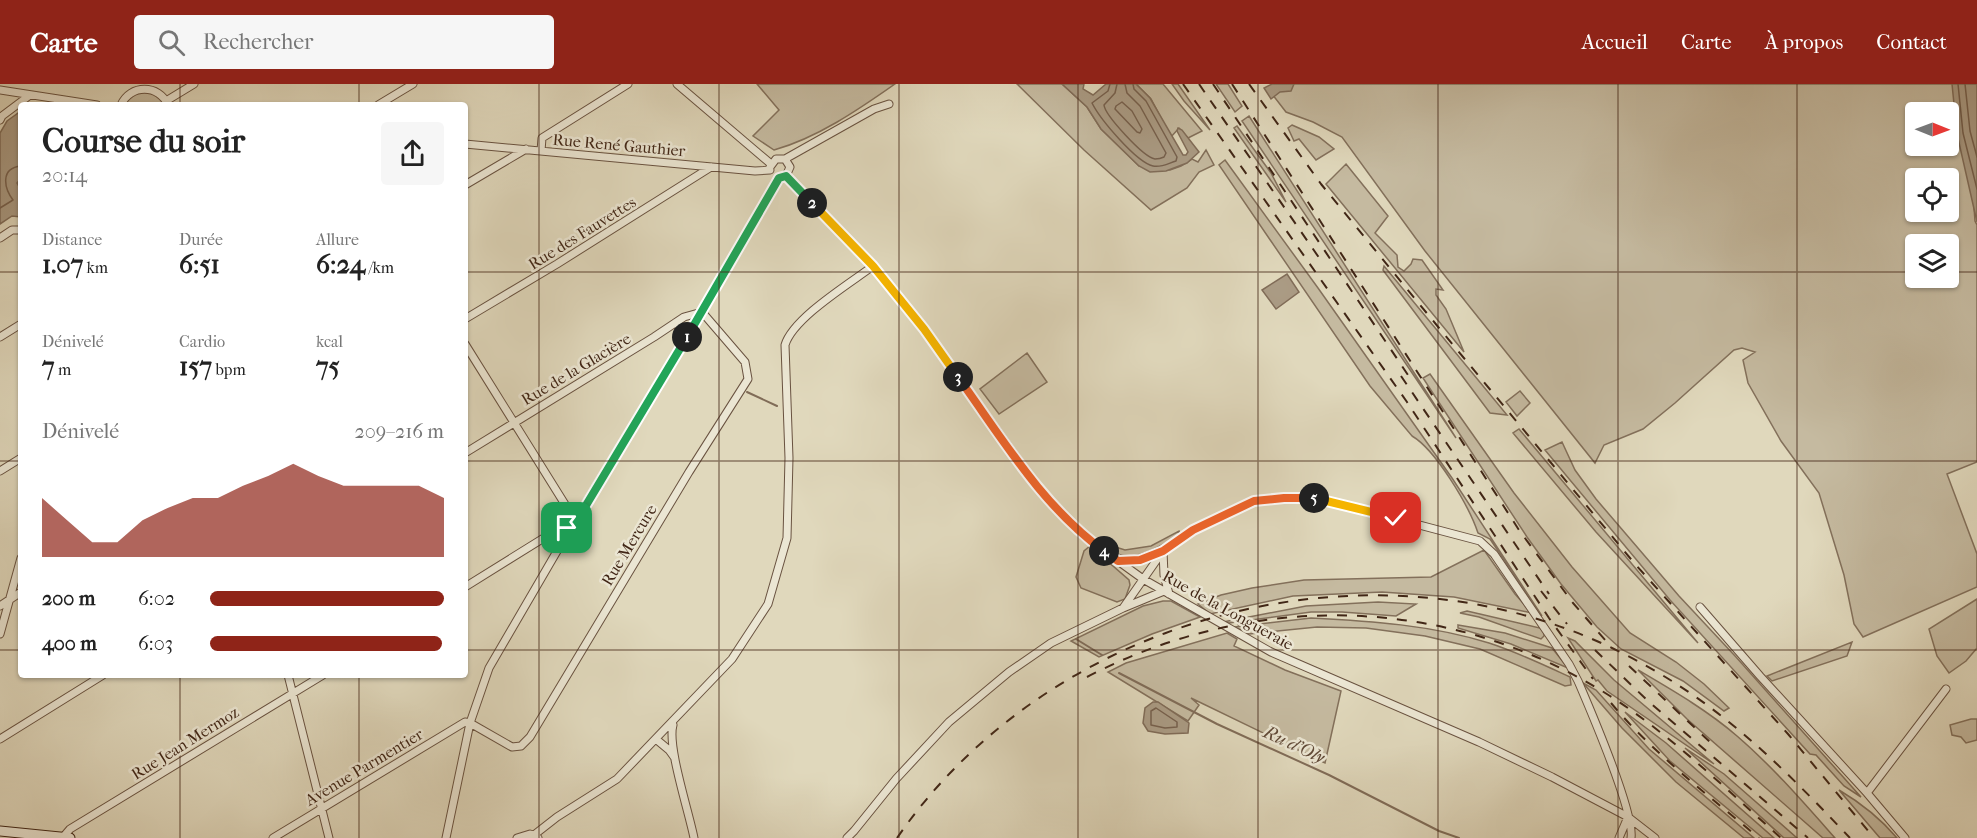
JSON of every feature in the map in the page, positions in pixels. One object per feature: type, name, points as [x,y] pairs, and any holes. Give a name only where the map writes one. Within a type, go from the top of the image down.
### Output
[{"type":"main road","points":[[0,831],[67,837]]},
{"type":"street","points":[[168,102],[194,84]]},
{"type":"street","points":[[383,102],[413,84]]},
{"type":"street","points":[[540,151],[542,138],[628,84]]},
{"type":"street","points":[[677,84],[770,167],[773,176],[783,177]]},
{"type":"street","points":[[123,102],[133,87],[144,86],[157,91],[166,102]]},
{"type":"street","points":[[0,90],[77,102]]},
{"type":"street","points":[[22,102],[30,95]]},
{"type":"street","points":[[770,167],[776,159],[785,159],[874,109],[889,104]]},
{"type":"street","points":[[0,120],[18,105]]},
{"type":"street","name":"Rue René Gauthier","points":[[468,144],[765,172],[770,167]]},
{"type":"street","points":[[468,183],[526,149]]},
{"type":"street","points":[[446,838],[470,723],[489,668],[790,167],[785,159]]},
{"type":"street","name":"Rue des Fauvettes","points":[[468,317],[711,167]]},
{"type":"street","name":"Rue de la Longueraie","points":[[783,177],[873,266],[924,329],[1039,489],[1082,535],[1143,579],[1271,652],[1479,742],[1591,796],[1628,817],[1655,838]]},
{"type":"street","points":[[0,238],[12,230],[18,230]]},
{"type":"street","points":[[517,838],[525,834],[536,836],[557,817],[617,779],[657,740],[732,659],[762,614],[774,588],[787,538],[789,458],[785,345],[799,323],[873,266]]},
{"type":"street","name":"Rue de la Glacière","points":[[468,451],[684,317],[702,312]]},
{"type":"street","name":"Rue Mercure","points":[[470,723],[508,746],[516,747],[525,743],[688,472],[748,378],[745,362],[702,312]]},
{"type":"street","points":[[675,323],[691,331]]},
{"type":"street","points":[[0,337],[18,326]]},
{"type":"street","points":[[468,349],[576,522]]},
{"type":"street","points":[[0,471],[18,460]]},
{"type":"street","points":[[1118,561],[1140,560],[1163,551],[1193,530],[1254,501],[1284,498],[1317,498],[1480,541],[1494,554],[1569,664],[1578,681],[1628,817],[1632,832],[1631,838]]},
{"type":"street","points":[[468,585],[555,531],[571,529]]},
{"type":"street","points":[[1123,608],[1163,551]]},
{"type":"street","points":[[847,838],[896,779],[949,722],[1009,672],[1051,643],[1123,608],[1167,592],[1163,551]]},
{"type":"street","points":[[0,634],[18,569]]},
{"type":"street","points":[[0,606],[18,594]]},
{"type":"street","points":[[1700,607],[1905,838]]},
{"type":"street","points":[[0,739],[98,678]]},
{"type":"street","points":[[289,678],[330,838]]},
{"type":"street","name":"Rue Jean Mermoz","points":[[67,837],[70,829],[317,678]]},
{"type":"street","points":[[1867,794],[1946,689]]},
{"type":"street","name":"Avenue Parmentier","points":[[273,838],[465,722],[470,723]]},
{"type":"street","points":[[674,722],[671,735],[675,760],[694,838]]},
{"type":"street","points":[[657,740],[669,750],[675,760]]},
{"type":"street","points":[[1619,838],[1628,817]]},
{"type":"shaded area","points":[[757,84],[895,84],[821,131],[774,150],[753,136],[779,110]]},
{"type":"shaded area","points":[[1017,84],[1062,84],[1087,107],[1101,129],[1139,166],[1170,170],[1192,159],[1198,162],[1206,150],[1214,165],[1199,172],[1187,188],[1151,210],[1084,150]]},
{"type":"shaded area","points":[[1136,84],[1163,84],[1202,131],[1188,138],[1179,128],[1171,137],[1151,99]]},
{"type":"shaded area","points":[[1172,84],[1178,84],[1210,130],[1184,101]]},
{"type":"shaded area","points":[[1216,84],[1228,84],[1242,106],[1235,112]]},
{"type":"shaded area","points":[[1286,84],[1955,84],[1958,102],[1905,102],[1905,156],[1959,156],[1959,106],[1972,179],[1977,225],[1977,462],[1947,474],[1977,554],[1977,587],[1863,637],[1854,624],[1844,575],[1819,493],[1781,441],[1748,383],[1743,360],[1755,352],[1742,348],[1734,350],[1643,429],[1604,445],[1595,463],[1425,251],[1342,137],[1313,122],[1286,112],[1272,94]]},
{"type":"shaded area","points":[[149,91],[163,102],[126,102],[134,93]]},
{"type":"shaded area","points":[[1249,116],[1456,438],[1242,121]]},
{"type":"shaded area","points":[[1292,125],[1319,137],[1334,149],[1316,160],[1299,139],[1294,141],[1288,128]]},
{"type":"shaded area","points":[[1237,126],[1271,173],[1286,202],[1234,128]]},
{"type":"shaded area","points":[[1225,160],[1452,478],[1542,616],[1490,539],[1478,533],[1467,508],[1441,466],[1370,386],[1219,165]]},
{"type":"shaded area","points":[[1346,164],[1388,216],[1375,233],[1397,255],[1398,267],[1404,271],[1413,259],[1422,260],[1443,290],[1436,289],[1436,295],[1446,309],[1464,352],[1326,184]]},
{"type":"shaded area","points":[[1384,266],[1507,415],[1490,413],[1383,270]]},
{"type":"shaded area","points":[[1027,353],[1047,382],[999,414],[980,389]]},
{"type":"shaded area","points":[[1430,374],[1514,493],[1572,567],[1630,633],[1676,662],[1729,708],[1724,711],[1683,681],[1621,649],[1597,627],[1561,584],[1527,537],[1423,378]]},
{"type":"shaded area","points":[[1520,391],[1530,403],[1517,416],[1506,402]]},
{"type":"shaded area","points":[[1519,429],[1698,643],[1596,532],[1513,433]]},
{"type":"shaded area","points":[[1562,442],[1575,470],[1596,499],[1679,596],[1861,797],[1844,786],[1816,755],[1810,754],[1670,600],[1545,450]]},
{"type":"shaded area","points":[[1179,531],[1180,535],[1143,554],[1125,556],[1105,548],[1106,544],[1125,550],[1151,546]]},
{"type":"shaded area","points":[[1090,546],[1129,580],[1130,585],[1125,599],[1117,602],[1081,588],[1076,577],[1084,551]]},
{"type":"shaded area","points":[[1484,550],[1515,594],[1532,613],[1454,597],[1382,592],[1293,596],[1210,614],[1198,604],[1221,595],[1304,580],[1431,577]]},
{"type":"shaded area","points":[[1977,599],[1977,648],[1966,661],[1949,673],[1937,656],[1929,629]]},
{"type":"shaded area","points":[[1171,601],[1200,617],[1152,634],[1099,657],[1071,641],[1143,606]]},
{"type":"shaded area","points":[[1378,602],[1416,604],[1396,616],[1311,612],[1223,622],[1306,606]]},
{"type":"shaded area","points":[[1467,611],[1544,629],[1544,636],[1541,639],[1479,617],[1460,613]]},
{"type":"shaded area","points":[[1311,618],[1401,625],[1467,637],[1510,650],[1570,677],[1571,685],[1565,686],[1480,649],[1425,636],[1366,628],[1317,627],[1249,634],[1235,627]]},
{"type":"shaded area","points":[[1458,625],[1505,633],[1552,648],[1568,668],[1511,644],[1458,628]]},
{"type":"shaded area","points":[[1227,633],[1237,639],[1234,646],[1285,670],[1341,691],[1325,763],[1191,698],[1199,705],[1188,721],[1108,672],[1126,663]]},
{"type":"shaded area","points":[[1568,638],[1575,641],[1614,680],[1714,764],[1607,691],[1598,680],[1596,681]]},
{"type":"shaded area","points":[[1852,642],[1847,656],[1772,681],[1767,676]]},
{"type":"shaded area","points":[[1638,670],[1701,709],[1737,736],[1776,773],[1835,838],[1823,838],[1687,719]]},
{"type":"shaded area","points":[[1583,683],[1596,690],[1649,749],[1754,838],[1744,838],[1676,782],[1622,728]]},
{"type":"shaded area","points":[[1625,712],[1666,743],[1774,838],[1763,838],[1670,761]]},
{"type":"shaded area","points":[[1977,719],[1977,740],[1966,743],[1961,737],[1952,735],[1950,725]]},
{"type":"shaded area","points":[[1685,748],[1724,774],[1797,838],[1784,838]]},
{"type":"shaded area","points":[[1839,790],[1870,811],[1897,838],[1880,838]]},
{"type":"water","points":[[1062,84],[1084,84],[1083,89],[1093,95],[1106,84],[1136,84],[1150,98],[1183,155],[1188,152],[1177,131],[1178,128],[1199,152],[1187,163],[1166,171],[1150,172],[1139,166],[1101,129],[1087,107]]},
{"type":"water","points":[[1272,84],[1294,84],[1291,91],[1280,92],[1271,99],[1264,88]]},
{"type":"water","points":[[1952,84],[1977,84],[1977,222],[1959,143],[1959,102],[1954,102]]},
{"type":"water","points":[[18,113],[18,217],[12,216],[0,224],[0,133],[7,121]]},
{"type":"water","points":[[1287,274],[1299,292],[1276,309],[1262,290]]},
{"type":"water","points":[[1153,702],[1158,702],[1189,723],[1188,733],[1165,734],[1148,731],[1143,723],[1145,708]]},
{"type":"waterway","name":"Ru d'Oly","points":[[747,392],[777,406]]},
{"type":"waterway","name":"Ru d'Oly","points":[[1076,639],[1102,655]]},
{"type":"waterway","name":"Ru d'Oly","points":[[1119,673],[1217,724],[1329,775],[1439,831],[1459,838]]},
{"type":"railway","points":[[1183,84],[1407,402],[1549,618],[1593,679]]},
{"type":"railway","points":[[1199,84],[1322,262]]},
{"type":"railway","points":[[1213,84],[1412,381]]},
{"type":"railway","points":[[1232,84],[1519,530],[1573,603],[1606,641]]},
{"type":"railway","points":[[1249,84],[1321,184],[1439,328],[1635,564],[1788,734],[1874,838]]},
{"type":"railway","points":[[1401,376],[1549,594]]},
{"type":"railway","points":[[1541,591],[1567,624]]},
{"type":"railway","points":[[897,838],[962,761],[1039,698],[1127,649],[1221,616],[1319,598],[1419,597],[1518,613],[1612,648],[1648,667],[1681,687],[1740,731],[1850,838]]},
{"type":"railway","points":[[1087,677],[1151,649],[1217,629],[1284,618],[1351,616],[1418,622],[1484,638],[1548,662],[1610,696],[1677,746],[1781,838]]},
{"type":"railway","points":[[1595,650],[1648,701],[1808,838]]},
{"type":"railway","points":[[1629,666],[1710,742]]},
{"type":"railway","points":[[1611,703],[1663,757],[1759,838]]},
{"type":"route","points":[[567,528],[571,529],[576,522],[779,178],[786,176],[873,266],[897,295],[1039,489],[1082,535],[1118,561],[1140,560],[1163,551],[1193,530],[1254,501],[1317,498],[1396,518]]}]
